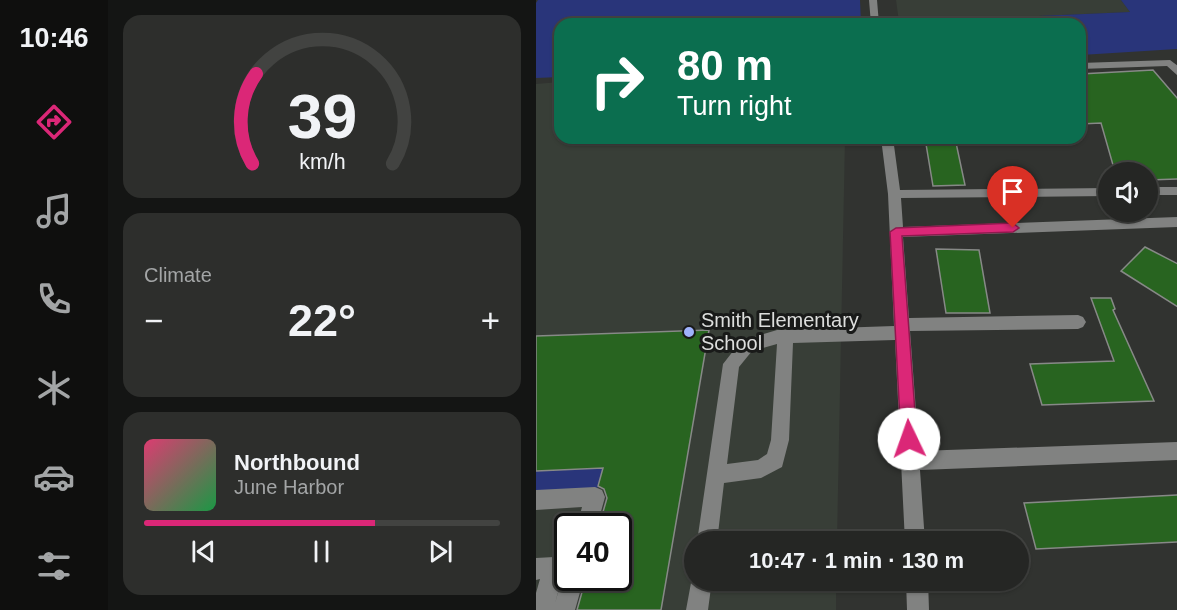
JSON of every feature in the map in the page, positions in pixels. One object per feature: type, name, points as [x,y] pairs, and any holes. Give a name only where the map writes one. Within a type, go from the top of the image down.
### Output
[{"type":"street","points":[[873,0],[874,18]]},
{"type":"street","points":[[1086,66],[1170,63],[1178,73]]},
{"type":"street","points":[[888,144],[894,194],[914,531]]},
{"type":"street","points":[[1158,191],[1178,191]]},
{"type":"street","points":[[894,194],[1098,192]]},
{"type":"street","points":[[896,232],[1178,222]]},
{"type":"street","points":[[708,531],[731,364],[747,346],[785,337],[902,329],[1078,322]]},
{"type":"street","points":[[716,475],[761,470],[774,460],[780,440],[785,337]]},
{"type":"street","points":[[910,461],[1178,451]]},
{"type":"street","points":[[536,500],[594,497],[590,513]]},
{"type":"street","points":[[536,569],[554,568],[542,610]]},
{"type":"street","points":[[564,610],[569,591]]},
{"type":"street","points":[[697,610],[700,591]]},
{"type":"street","points":[[917,591],[918,610]]},
{"type":"shaded area","points":[[538,0],[860,0],[861,18],[554,18],[554,77],[536,78],[536,3]]},
{"type":"shaded area","points":[[896,0],[1121,0],[1130,12],[991,18],[898,18]]},
{"type":"shaded area","points":[[1121,0],[1177,0],[1177,49],[1086,55],[1086,18],[994,18],[1130,12]]},
{"type":"shaded area","name":"Smith Elementary School","points":[[554,82],[554,144],[845,144],[837,531],[684,531],[684,591],[836,591],[836,610],[536,610],[536,84]]},
{"type":"shaded area","points":[[603,468],[595,497],[536,500],[536,471]]},
{"type":"building","points":[[1153,70],[1178,99],[1178,179],[1158,180],[1158,162],[1112,162],[1101,123],[1086,124],[1086,74]]},
{"type":"building","points":[[926,144],[956,144],[965,185],[933,186]]},
{"type":"building","points":[[1145,247],[1178,264],[1178,307],[1121,271]]},
{"type":"building","points":[[936,249],[979,250],[990,313],[946,313]]},
{"type":"building","points":[[1091,298],[1111,298],[1115,309],[1113,310],[1154,401],[1042,405],[1030,364],[1114,361]]},
{"type":"building","points":[[709,330],[661,610],[577,610],[582,591],[632,591],[632,513],[603,513],[607,498],[604,489],[598,486],[603,468],[536,471],[536,336]]},
{"type":"building","points":[[1178,495],[1178,542],[1036,549],[1024,503]]},
{"type":"place","name":"Smith Elementary School","points":[[689,332]]},
{"type":"route","points":[[909,439],[896,232],[1013,228]]}]
